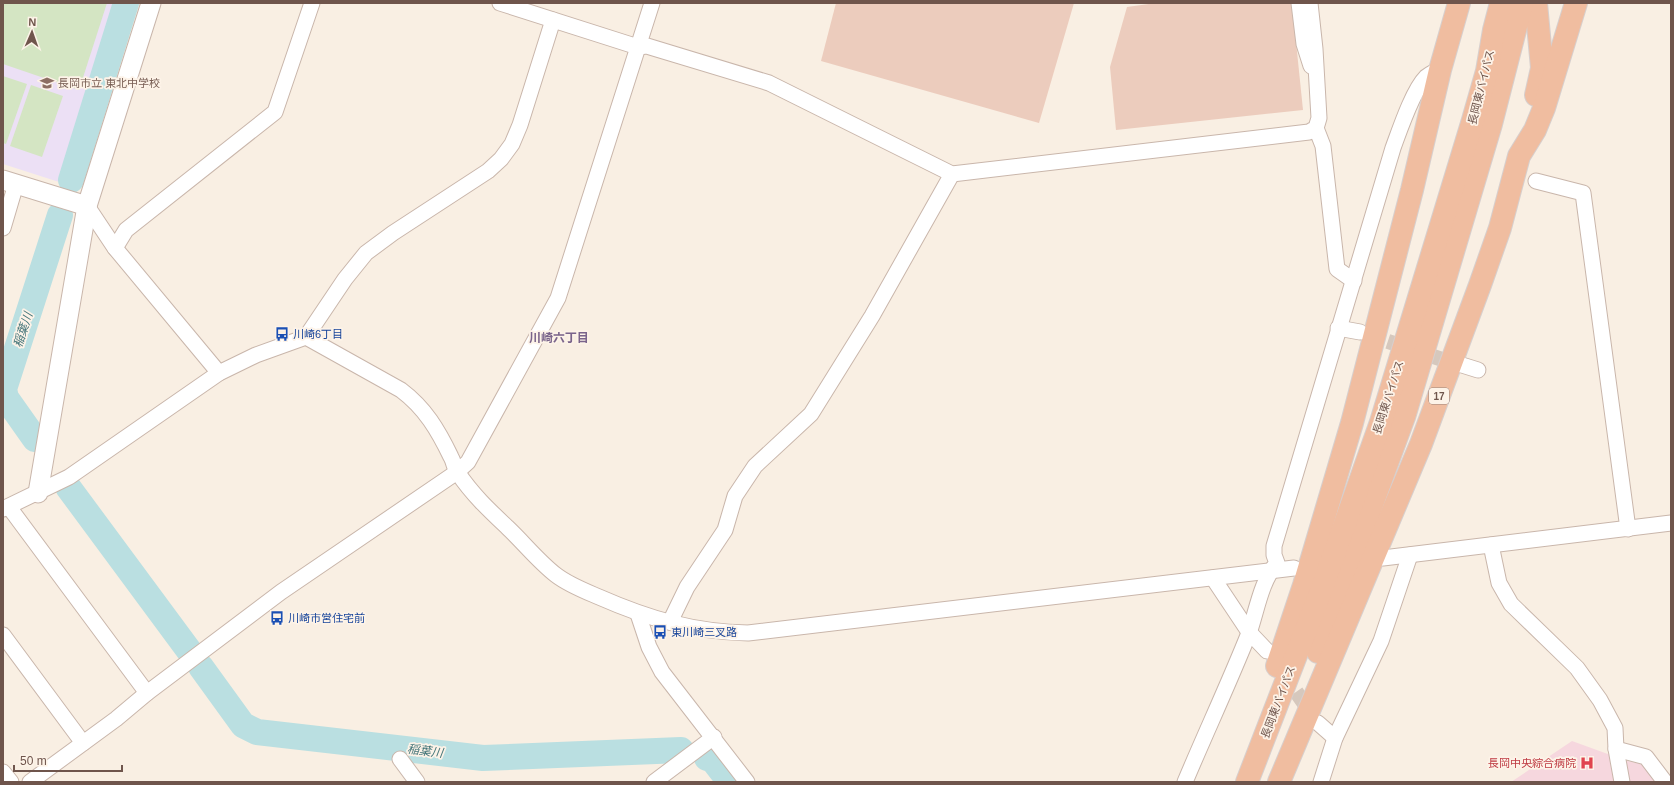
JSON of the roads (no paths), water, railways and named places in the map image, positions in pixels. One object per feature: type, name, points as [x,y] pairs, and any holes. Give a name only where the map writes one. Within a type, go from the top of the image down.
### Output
[{"type":"highway","points":[[1440,70],[1450,3]]},
{"type":"highway","points":[[1241,782],[1304,585],[1348,437],[1412,190],[1440,70],[1459,3]]},
{"type":"highway","name":"長岡東バイパス","points":[[1269,782],[1404,418],[1491,124],[1503,32],[1501,3]]},
{"type":"highway","name":"長岡東バイパス","points":[[1247,782],[1321,591],[1381,422],[1487,71],[1503,32],[1522,3]]},
{"type":"highway","points":[[1519,156],[1534,107],[1542,68],[1536,3]]},
{"type":"highway","name":"17","points":[[1279,782],[1424,437],[1500,228],[1519,156],[1535,130],[1544,108],[1576,3]]},
{"type":"street","points":[[38,493],[87,206],[151,3]]},
{"type":"street","points":[[115,248],[126,230],[275,112],[312,3]]},
{"type":"street","points":[[500,3],[638,47],[647,46],[769,83],[952,174],[1309,132],[1316,128]]},
{"type":"street","points":[[30,782],[116,719],[147,693],[281,592],[457,472],[468,462],[558,298],[652,3]]},
{"type":"street","points":[[1300,3],[1304,44],[1318,90]]},
{"type":"street","points":[[1310,3],[1318,90],[1319,118],[1316,128],[1323,146],[1337,269],[1354,281]]},
{"type":"street","points":[[147,693],[6,508],[69,477],[219,374],[256,355],[306,337],[345,279],[366,253],[393,233],[488,171],[501,159],[512,144],[520,125],[553,20]]},
{"type":"street","points":[[1190,778],[1249,632],[1270,571],[1277,563],[1274,555],[1274,546],[1393,148],[1409,108],[1425,78],[1431,73],[1440,70]]},
{"type":"street","points":[[670,622],[687,587],[725,530],[735,496],[755,466],[811,414],[883,297],[952,174]]},
{"type":"street","points":[[1536,180],[1583,192],[1628,529]]},
{"type":"street","points":[[3,228],[10,182],[87,206],[115,248],[219,374]]},
{"type":"street","points":[[1338,328],[1360,332]]},
{"type":"street","points":[[306,337],[401,390],[413,399],[434,424],[457,472],[481,504],[508,528],[537,559],[558,576],[576,587],[638,614],[705,631],[748,633],[1294,568]]},
{"type":"street","points":[[1462,365],[1478,370]]},
{"type":"street","points":[[1383,558],[1671,523]]},
{"type":"street","points":[[1491,545],[1499,583],[1511,604],[1577,668],[1600,700],[1615,728],[1616,750],[1622,782]]},
{"type":"street","points":[[1321,782],[1335,738],[1380,641],[1410,555]]},
{"type":"street","points":[[1213,578],[1249,632],[1267,651]]},
{"type":"street","points":[[638,614],[649,647],[662,672],[714,737],[747,782]]},
{"type":"street","points":[[3,635],[84,743]]},
{"type":"street","points":[[1318,723],[1335,738]]},
{"type":"street","points":[[654,782],[714,737]]},
{"type":"street","points":[[1616,750],[1646,757],[1665,782]]},
{"type":"street","points":[[400,760],[417,782]]},
{"type":"street","points":[[3,772],[11,782]]},
{"type":"waterway","name":"稲葉川","points":[[71,180],[126,3]]},
{"type":"waterway","name":"稲葉川","points":[[35,439],[6,398],[4,389],[60,215]]},
{"type":"waterway","name":"稲葉川","points":[[68,487],[190,652]]},
{"type":"waterway","name":"稲葉川","points":[[201,667],[243,725],[257,732],[483,758],[681,750]]},
{"type":"waterway","name":"稲葉川","points":[[707,758],[713,760],[730,782]]},
{"type":"tunnel","points":[[1366,334],[1459,365]]},
{"type":"tunnel","points":[[1283,673],[1313,716]]},
{"type":"place","name":"長岡市立 東北中学校","points":[[47,83]]},
{"type":"place","name":"川崎6丁目","points":[[282,334]]},
{"type":"place","name":"川崎市営住宅前","points":[[277,618]]},
{"type":"place","name":"東川崎三叉路","points":[[660,632]]},
{"type":"place","name":"長岡中央綜合病院","points":[[1587,763]]},
{"type":"district","name":"川崎六丁目","points":[[559,338]]}]
